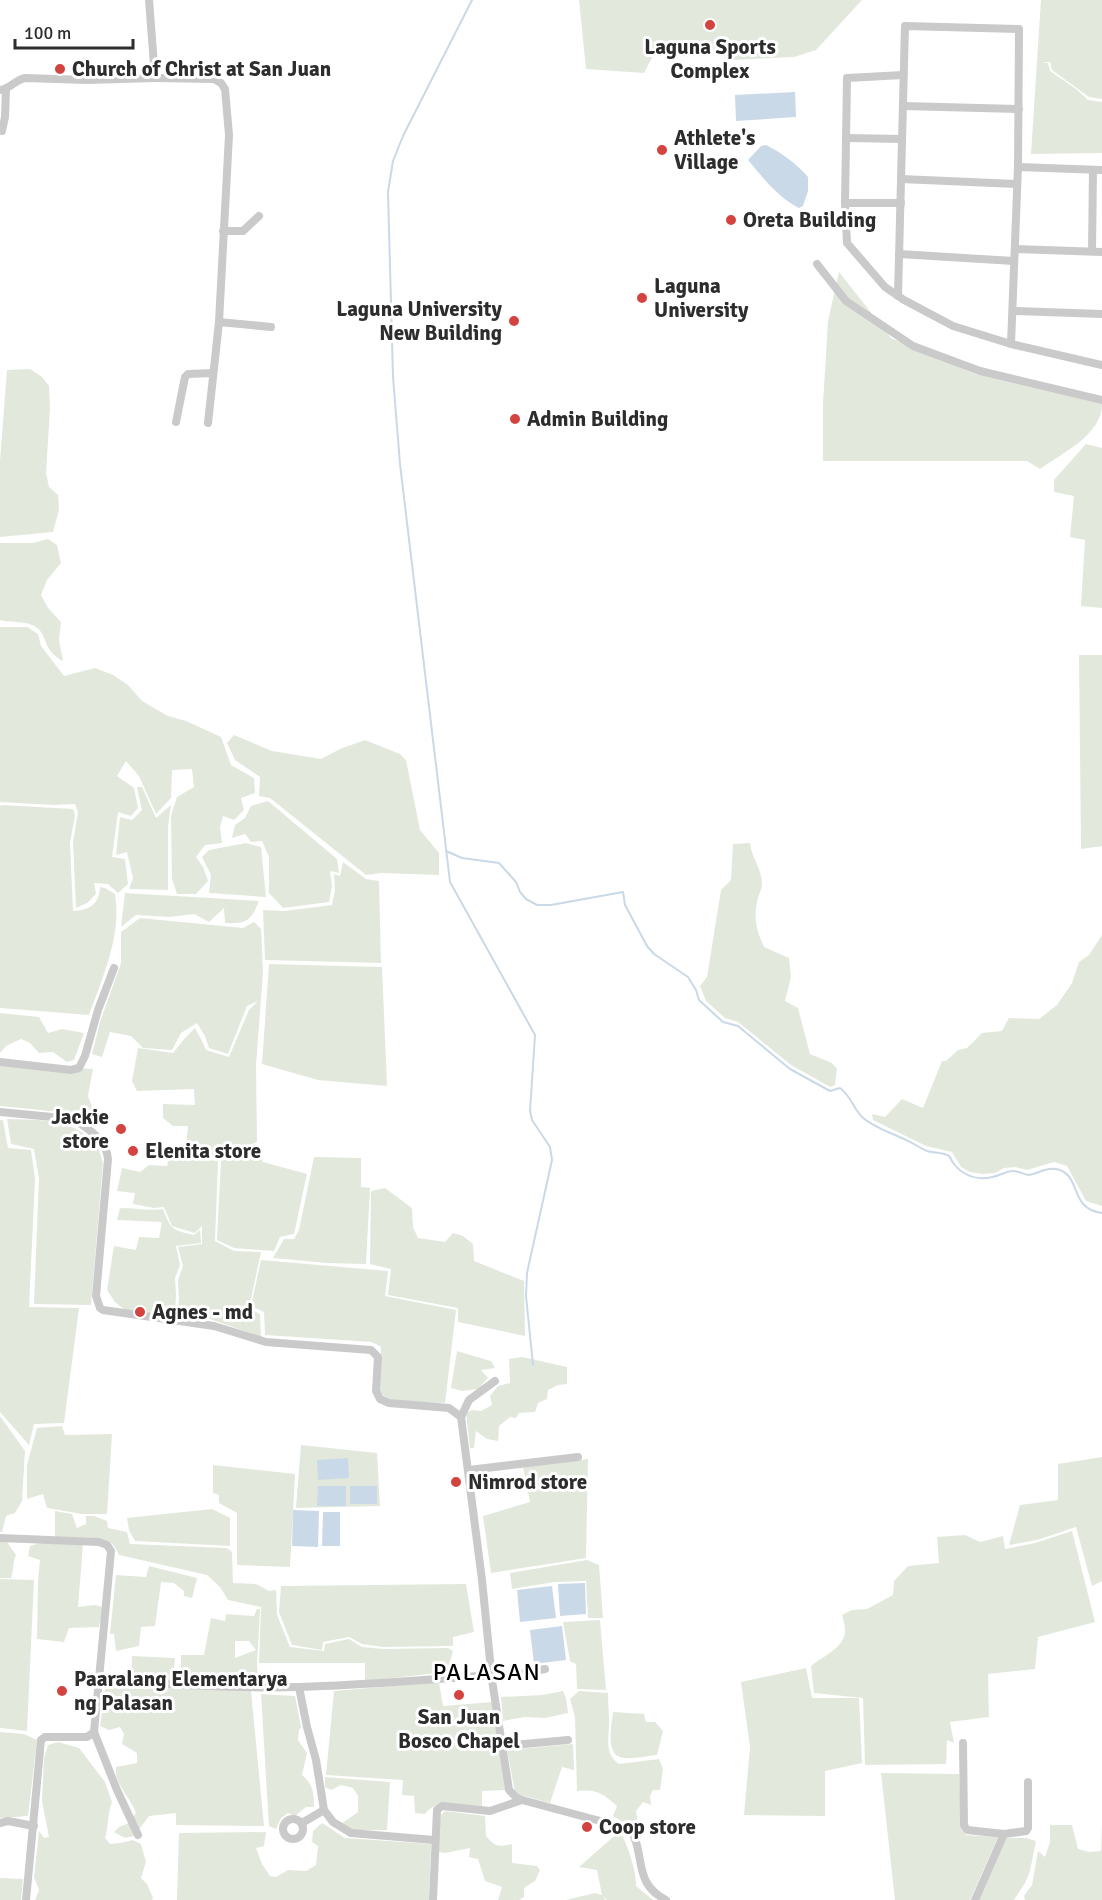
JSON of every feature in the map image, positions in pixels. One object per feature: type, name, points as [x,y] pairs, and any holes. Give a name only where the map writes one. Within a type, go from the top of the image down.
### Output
[{"type":"street","points":[[149,0],[155,78]]},
{"type":"street","points":[[898,296],[905,26],[1019,29],[1018,167],[1011,344]]},
{"type":"street","points":[[903,75],[848,78],[846,243],[885,287],[953,326],[1011,344],[1102,365]]},
{"type":"street","points":[[2,131],[5,117],[3,90],[19,79],[214,79],[221,83],[225,89],[229,135],[219,322],[208,423]]},
{"type":"street","points":[[903,106],[1018,110]]},
{"type":"street","points":[[847,138],[902,139]]},
{"type":"street","points":[[1018,167],[1102,170]]},
{"type":"street","points":[[1092,251],[1093,170]]},
{"type":"street","points":[[901,179],[1016,184]]},
{"type":"street","points":[[845,204],[901,203]]},
{"type":"street","points":[[223,231],[243,231],[259,216]]},
{"type":"street","points":[[1015,249],[1102,252]]},
{"type":"street","points":[[899,254],[1014,261]]},
{"type":"street","points":[[817,264],[846,301],[913,346],[980,371],[1102,399]]},
{"type":"street","points":[[1014,311],[1102,314]]},
{"type":"street","points":[[219,322],[272,327]]},
{"type":"street","points":[[177,422],[184,377],[188,374],[213,373]]},
{"type":"street","points":[[0,1062],[71,1070],[79,1068],[114,968]]},
{"type":"street","points":[[0,1112],[73,1119],[104,1144],[108,1159],[96,1296],[100,1308],[214,1326],[266,1342],[371,1350],[378,1357],[376,1391],[380,1399],[389,1403],[449,1408],[462,1416]]},
{"type":"street","points":[[495,1381],[470,1400],[462,1416],[491,1677],[509,1790],[522,1800],[630,1829],[634,1835],[638,1859],[646,1883],[654,1893],[666,1900]]},
{"type":"street","points":[[468,1470],[578,1457]]},
{"type":"street","points":[[0,1538],[99,1542],[107,1545],[111,1551],[94,1732],[138,1835]]},
{"type":"street","points":[[100,1679],[299,1688],[491,1677],[545,1669]]},
{"type":"street","points":[[299,1688],[316,1760],[324,1810],[333,1822],[351,1833],[435,1840]]},
{"type":"street","points":[[26,1900],[41,1740],[45,1737],[87,1737],[94,1732]]},
{"type":"street","points":[[502,1746],[568,1740]]},
{"type":"street","points":[[963,1743],[964,1826],[967,1830],[1004,1834],[1024,1833],[1028,1828],[1028,1782]]},
{"type":"street","points":[[433,1900],[437,1810],[442,1806],[490,1811],[522,1800]]},
{"type":"street","points":[[302,1823],[324,1810]]},
{"type":"street","points":[[0,1823],[8,1821],[34,1826]]},
{"type":"street","points":[[975,1900],[1004,1834]]},
{"type":"shaded area","name":"Laguna Sports Complex","points":[[579,0],[862,0],[816,50],[794,57],[733,60],[724,53],[655,52],[644,73],[586,69]]},
{"type":"shaded area","points":[[1041,0],[1102,0],[1102,99],[1089,97],[1052,70],[1050,62],[1042,62],[1048,63],[1050,71],[1088,100],[1102,102],[1102,153],[1031,154]]},
{"type":"shaded area","points":[[839,272],[891,338],[975,374],[1102,404],[1095,425],[1069,450],[1040,469],[1027,461],[823,461],[823,404],[828,321]]},
{"type":"shaded area","points":[[30,369],[42,377],[49,386],[46,473],[49,487],[58,495],[59,510],[53,532],[0,537],[0,461],[7,370]]},
{"type":"shaded area","points":[[1086,444],[1102,448],[1102,608],[1081,606],[1085,540],[1070,537],[1074,496],[1054,492],[1054,480]]},
{"type":"shaded area","points":[[48,539],[57,545],[61,563],[47,580],[41,595],[48,608],[61,622],[59,640],[63,661],[48,648],[43,635],[33,625],[0,620],[0,543],[33,543]]},
{"type":"shaded area","points":[[0,627],[27,627],[38,634],[41,646],[64,676],[95,668],[113,675],[128,685],[142,701],[168,716],[186,721],[221,737],[231,765],[254,778],[255,793],[241,798],[244,810],[234,820],[223,816],[220,827],[222,843],[205,845],[196,857],[208,881],[196,894],[177,894],[172,879],[171,816],[177,797],[194,787],[192,769],[172,770],[171,798],[156,814],[139,776],[126,761],[117,776],[134,788],[138,808],[131,816],[118,812],[112,857],[125,859],[128,884],[118,893],[108,884],[94,883],[96,894],[87,903],[76,908],[73,842],[78,812],[75,804],[0,802]]},
{"type":"shaded area","points":[[1079,655],[1102,655],[1102,846],[1081,849]]},
{"type":"shaded area","points":[[234,735],[272,751],[321,759],[365,740],[400,754],[406,760],[420,830],[439,853],[439,875],[382,873],[366,875],[270,798],[259,796],[260,777],[235,760],[227,743]]},
{"type":"shaded area","points":[[137,787],[142,787],[156,818],[171,805],[168,826],[168,890],[129,889],[133,878],[127,852],[116,855],[120,817],[132,820],[142,810]]},
{"type":"shaded area","points":[[268,801],[337,859],[339,873],[330,871],[332,886],[329,902],[283,908],[269,893],[269,857],[262,841],[251,842],[245,834],[232,838],[235,825],[245,818],[251,806]]},
{"type":"shaded area","points":[[0,806],[73,809],[75,815],[70,843],[73,911],[92,905],[98,898],[100,887],[115,894],[114,940],[89,1015],[0,1008]]},
{"type":"shaded area","points":[[246,843],[261,847],[266,897],[209,893],[211,875],[202,857],[209,850]]},
{"type":"shaded area","points":[[750,843],[762,878],[756,915],[759,935],[764,947],[789,958],[791,977],[785,1001],[798,1008],[810,1054],[832,1063],[837,1069],[835,1085],[830,1087],[791,1065],[738,1022],[725,1018],[706,1001],[700,986],[707,977],[721,890],[731,880],[733,844]]},
{"type":"shaded area","points":[[343,862],[366,879],[379,881],[381,963],[265,960],[263,910],[284,911],[332,905],[335,890],[334,874],[340,876]]},
{"type":"shaded area","points":[[125,893],[259,901],[251,917],[238,923],[225,923],[224,908],[209,922],[194,914],[170,917],[136,915],[121,927]]},
{"type":"shaded area","points":[[140,918],[243,928],[254,922],[261,929],[263,972],[256,1065],[257,1142],[216,1158],[185,1156],[188,1126],[173,1126],[163,1118],[163,1104],[195,1105],[194,1089],[137,1091],[132,1081],[138,1048],[173,1053],[195,1028],[206,1050],[229,1057],[249,1010],[258,1001],[247,1006],[228,1054],[209,1048],[197,1023],[181,1033],[172,1050],[143,1048],[131,1036],[110,1032],[102,1057],[92,1054],[100,1022],[121,963],[121,932]]},
{"type":"shaded area","points":[[1102,935],[1102,1206],[1086,1201],[1067,1166],[1054,1162],[1027,1170],[1015,1167],[1004,1168],[995,1173],[970,1172],[961,1167],[952,1152],[926,1146],[873,1120],[872,1114],[885,1117],[902,1099],[923,1108],[942,1061],[946,1061],[958,1050],[967,1048],[982,1033],[1002,1031],[1009,1018],[1039,1019],[1057,1005],[1072,983],[1079,962],[1089,955]]},
{"type":"shaded area","points":[[269,964],[382,967],[387,1086],[318,1080],[262,1064]]},
{"type":"shaded area","points":[[0,1013],[39,1017],[48,1033],[62,1029],[84,1033],[74,1060],[67,1062],[53,1052],[39,1053],[30,1043],[21,1039],[6,1046],[0,1053]]},
{"type":"shaded area","points":[[0,1065],[93,1069],[88,1096],[98,1124],[92,1126],[70,1113],[0,1106]]},
{"type":"shaded area","points":[[7,1119],[67,1125],[87,1136],[98,1149],[103,1163],[91,1305],[34,1304],[39,1178],[34,1149],[11,1144]]},
{"type":"shaded area","points":[[0,1120],[3,1120],[8,1148],[31,1150],[35,1179],[29,1307],[79,1308],[64,1423],[34,1424],[29,1445],[0,1412]]},
{"type":"shaded area","points":[[256,1150],[263,1162],[307,1174],[294,1234],[280,1237],[274,1251],[234,1248],[217,1240],[221,1161]]},
{"type":"shaded area","points":[[169,1157],[218,1161],[215,1241],[234,1251],[261,1252],[249,1308],[260,1314],[261,1337],[199,1315],[184,1317],[177,1312],[178,1280],[183,1266],[178,1247],[202,1244],[202,1226],[195,1233],[172,1226],[164,1207],[154,1208],[133,1204],[135,1193],[117,1191],[122,1168],[140,1172],[149,1165],[167,1166]]},
{"type":"shaded area","points":[[314,1157],[361,1158],[361,1187],[370,1188],[366,1264],[273,1258],[284,1239],[294,1239],[299,1230]]},
{"type":"shaded area","points":[[385,1188],[412,1208],[413,1227],[418,1238],[445,1242],[453,1233],[463,1236],[473,1244],[474,1261],[524,1281],[525,1336],[458,1322],[458,1308],[388,1295],[391,1269],[370,1264],[371,1191]]},
{"type":"shaded area","points":[[120,1208],[163,1209],[173,1228],[194,1235],[200,1230],[201,1243],[176,1246],[180,1265],[175,1278],[175,1316],[125,1310],[115,1302],[107,1290],[114,1246],[136,1250],[139,1237],[159,1238],[162,1222],[117,1220]]},
{"type":"shaded area","points":[[261,1260],[388,1271],[385,1296],[456,1310],[445,1403],[400,1401],[384,1396],[379,1391],[381,1347],[372,1342],[265,1335],[264,1312],[251,1306]]},
{"type":"shaded area","points":[[457,1351],[491,1361],[495,1368],[481,1370],[488,1378],[478,1389],[462,1391],[451,1388]]},
{"type":"shaded area","points":[[522,1357],[567,1367],[567,1384],[548,1390],[547,1399],[538,1403],[535,1412],[519,1413],[516,1418],[510,1417],[499,1426],[498,1441],[487,1439],[476,1431],[474,1448],[470,1448],[466,1413],[472,1410],[481,1411],[492,1405],[490,1396],[498,1386],[510,1383],[509,1359]]},
{"type":"shaded area","points":[[0,1416],[25,1451],[22,1501],[15,1513],[6,1516],[2,1532],[0,1532]]},
{"type":"shaded area","points":[[62,1426],[65,1435],[112,1434],[107,1514],[82,1514],[47,1508],[43,1494],[27,1499],[27,1465],[37,1428]]},
{"type":"shaded area","points":[[301,1445],[377,1453],[380,1506],[296,1508]]},
{"type":"shaded area","points":[[1102,1457],[1102,1581],[1092,1586],[1076,1527],[1037,1540],[1009,1545],[1020,1505],[1058,1500],[1058,1464]]},
{"type":"shaded area","points":[[588,1459],[586,1558],[491,1573],[483,1516],[530,1502],[523,1467]]},
{"type":"shaded area","points":[[213,1465],[295,1474],[290,1567],[237,1565],[237,1513],[219,1503],[219,1495],[213,1493]]},
{"type":"shaded area","points":[[212,1509],[230,1518],[230,1546],[135,1541],[129,1530],[127,1518]]},
{"type":"shaded area","points":[[55,1511],[72,1514],[77,1528],[86,1524],[86,1516],[94,1516],[107,1521],[108,1528],[127,1532],[130,1544],[227,1548],[232,1552],[233,1583],[256,1584],[269,1591],[276,1590],[277,1615],[290,1647],[324,1651],[325,1644],[349,1639],[362,1647],[383,1649],[448,1648],[453,1651],[447,1672],[365,1681],[365,1663],[259,1663],[261,1607],[228,1600],[220,1587],[207,1575],[119,1555],[114,1546],[106,1540],[55,1538]]},
{"type":"shaded area","points":[[1072,1531],[1095,1622],[1038,1637],[1035,1669],[988,1674],[989,1717],[950,1722],[954,1743],[947,1740],[946,1764],[865,1765],[863,1698],[814,1693],[811,1666],[842,1642],[845,1630],[842,1615],[852,1610],[867,1609],[893,1595],[894,1581],[908,1566],[939,1563],[937,1537],[965,1535],[980,1542],[1003,1536],[1005,1549],[1035,1543]]},
{"type":"shaded area","points":[[0,1542],[7,1542],[16,1555],[11,1578],[0,1578]]},
{"type":"shaded area","points":[[44,1542],[83,1544],[78,1607],[94,1605],[103,1607],[99,1627],[69,1628],[64,1642],[37,1639],[40,1560],[28,1556],[30,1546]]},
{"type":"shaded area","points":[[587,1560],[599,1565],[603,1618],[588,1618],[586,1581],[554,1582],[512,1589],[510,1573]]},
{"type":"shaded area","points":[[149,1566],[197,1578],[192,1598],[184,1596],[184,1591],[174,1583],[161,1582],[155,1626],[141,1627],[139,1646],[116,1651],[114,1634],[110,1634],[116,1575],[146,1577]]},
{"type":"shaded area","points":[[0,1579],[34,1580],[27,1731],[0,1728]]},
{"type":"shaded area","points":[[466,1584],[474,1632],[453,1637],[453,1646],[383,1647],[362,1644],[349,1637],[323,1642],[322,1650],[292,1645],[279,1612],[281,1586]]},
{"type":"shaded area","points":[[257,1609],[260,1609],[258,1678],[275,1679],[275,1685],[181,1677],[181,1655],[204,1655],[211,1618],[225,1621],[226,1614],[254,1616]],"holes":[[[235,1641],[249,1641],[256,1650],[235,1658]]]},
{"type":"shaded area","points":[[600,1620],[606,1690],[577,1689],[576,1664],[570,1661],[563,1622]]},
{"type":"shaded area","points":[[132,1656],[175,1658],[173,1681],[131,1679]]},
{"type":"shaded area","points":[[806,1668],[812,1698],[859,1698],[862,1763],[825,1771],[825,1816],[744,1815],[750,1747],[741,1682]]},
{"type":"shaded area","points":[[439,1682],[443,1706],[492,1702],[505,1790],[482,1791],[482,1808],[444,1804],[430,1809],[425,1814],[415,1813],[414,1796],[402,1795],[403,1780],[326,1775],[334,1691]]},
{"type":"shaded area","points":[[106,1685],[251,1691],[264,1826],[176,1825],[176,1813],[149,1816],[134,1836],[125,1838],[114,1832],[127,1824],[136,1813],[120,1785],[116,1767],[137,1763],[137,1753],[122,1744],[124,1734],[120,1727],[109,1730],[100,1726]]},
{"type":"shaded area","points":[[563,1691],[568,1713],[545,1718],[525,1717],[503,1721],[501,1697],[542,1695]]},
{"type":"shaded area","points":[[579,1691],[608,1693],[608,1745],[614,1760],[619,1764],[659,1759],[663,1769],[660,1790],[653,1790],[650,1796],[651,1805],[643,1802],[636,1811],[638,1825],[623,1822],[613,1816],[617,1806],[603,1795],[594,1791],[577,1791],[575,1717],[570,1699]]},
{"type":"shaded area","points":[[261,1694],[295,1696],[301,1727],[298,1740],[307,1753],[302,1775],[311,1785],[314,1797],[314,1807],[306,1807],[295,1816],[288,1813],[281,1818],[276,1829],[269,1826]]},
{"type":"shaded area","points":[[613,1712],[644,1714],[646,1722],[655,1722],[663,1731],[657,1755],[636,1758],[618,1756],[611,1746]]},
{"type":"shaded area","points":[[0,1732],[24,1734],[37,1740],[28,1816],[0,1818]]},
{"type":"shaded area","points":[[58,1742],[79,1748],[105,1782],[112,1802],[105,1838],[110,1844],[133,1840],[141,1844],[146,1862],[141,1878],[147,1884],[152,1900],[35,1900],[39,1890],[34,1877],[39,1831],[44,1838],[49,1837],[42,1801],[44,1758],[48,1745]]},
{"type":"shaded area","points":[[573,1744],[574,1770],[562,1767],[550,1803],[515,1792],[507,1750]]},
{"type":"shaded area","points":[[881,1773],[959,1774],[962,1830],[966,1835],[998,1837],[970,1900],[895,1900]]},
{"type":"shaded area","points":[[325,1777],[390,1782],[387,1830],[352,1830],[341,1824],[358,1812],[358,1796],[353,1788],[341,1785],[331,1790],[325,1787]]},
{"type":"shaded area","points":[[445,1811],[485,1816],[486,1836],[489,1840],[497,1845],[512,1844],[512,1863],[537,1866],[540,1870],[535,1881],[524,1888],[524,1897],[519,1900],[498,1900],[502,1887],[485,1881],[478,1859],[469,1857],[470,1848],[439,1852],[437,1842],[441,1815]]},
{"type":"shaded area","points":[[322,1823],[345,1838],[431,1844],[429,1900],[177,1900],[179,1833],[266,1832],[264,1846],[256,1848],[270,1876],[276,1877],[288,1870],[306,1871],[316,1865],[318,1846],[312,1842],[313,1831]]},
{"type":"shaded area","points":[[1102,1823],[1102,1900],[1025,1900],[1024,1896],[1032,1885],[1038,1851],[1045,1857],[1050,1842],[1050,1825],[1072,1825],[1078,1849],[1089,1852],[1101,1851]]},
{"type":"shaded area","points":[[620,1831],[631,1858],[636,1886],[653,1900],[607,1900],[603,1896],[605,1900],[566,1900],[595,1893],[602,1895],[597,1870],[579,1867]]},
{"type":"shaded area","points":[[1006,1838],[1026,1838],[1036,1841],[1025,1883],[1014,1900],[978,1900]]},
{"type":"shaded area","points":[[0,1878],[23,1879],[21,1900],[0,1900]]},
{"type":"water","points":[[795,92],[796,117],[736,121],[735,95]]},
{"type":"water","points":[[766,145],[789,159],[808,177],[808,191],[803,206],[799,208],[785,199],[771,187],[748,160],[761,146]]},
{"type":"water","points":[[348,1458],[349,1478],[318,1480],[317,1460]]},
{"type":"water","points":[[318,1486],[346,1486],[346,1506],[317,1506]]},
{"type":"water","points":[[350,1486],[377,1486],[377,1504],[350,1504]]},
{"type":"water","points":[[293,1510],[319,1511],[318,1547],[292,1546]]},
{"type":"water","points":[[323,1512],[340,1512],[340,1546],[322,1546]]},
{"type":"water","points":[[585,1583],[586,1614],[560,1616],[558,1584]]},
{"type":"water","points":[[552,1586],[556,1618],[520,1622],[517,1590]]},
{"type":"water","points":[[562,1626],[566,1660],[534,1664],[530,1630]]},
{"type":"waterway","points":[[472,0],[403,136],[393,161],[388,192],[393,377],[400,464],[450,882],[535,1035],[530,1111],[532,1120],[550,1147],[552,1160],[527,1273],[526,1296],[533,1365]]},
{"type":"waterway","points":[[446,851],[462,858],[499,863],[516,882],[526,899],[537,905],[551,905],[623,892],[625,905],[647,946],[654,954],[688,977],[699,1000],[723,1022],[738,1026],[790,1069],[830,1091],[840,1088],[867,1121],[927,1151],[949,1156],[961,1171],[972,1177],[989,1178],[1014,1171],[1029,1175],[1048,1169],[1060,1170],[1067,1174],[1085,1206],[1102,1213]]},
{"type":"place","name":"Laguna Sports Complex","points":[[710,25]]},
{"type":"place","name":"Church of Christ at San Juan","points":[[60,69]]},
{"type":"place","name":"Athlete's Village","points":[[662,150]]},
{"type":"place","name":"Oreta Building","points":[[731,220]]},
{"type":"place","name":"Laguna University","points":[[642,298]]},
{"type":"place","name":"Laguna University New Building","points":[[514,321]]},
{"type":"place","name":"Admin Building","points":[[515,419]]},
{"type":"place","name":"Jackie store","points":[[121,1129]]},
{"type":"place","name":"Elenita store","points":[[133,1151]]},
{"type":"place","name":"Agnes - md","points":[[140,1312]]},
{"type":"place","name":"Nimrod store","points":[[456,1482]]},
{"type":"place","name":"Paaralang Elementarya ng Palasan","points":[[62,1691]]},
{"type":"place","name":"San Juan Bosco Chapel","points":[[459,1695]]},
{"type":"place","name":"Coop store","points":[[587,1827]]},
{"type":"district","name":"PALASAN","points":[[487,1672]]}]
